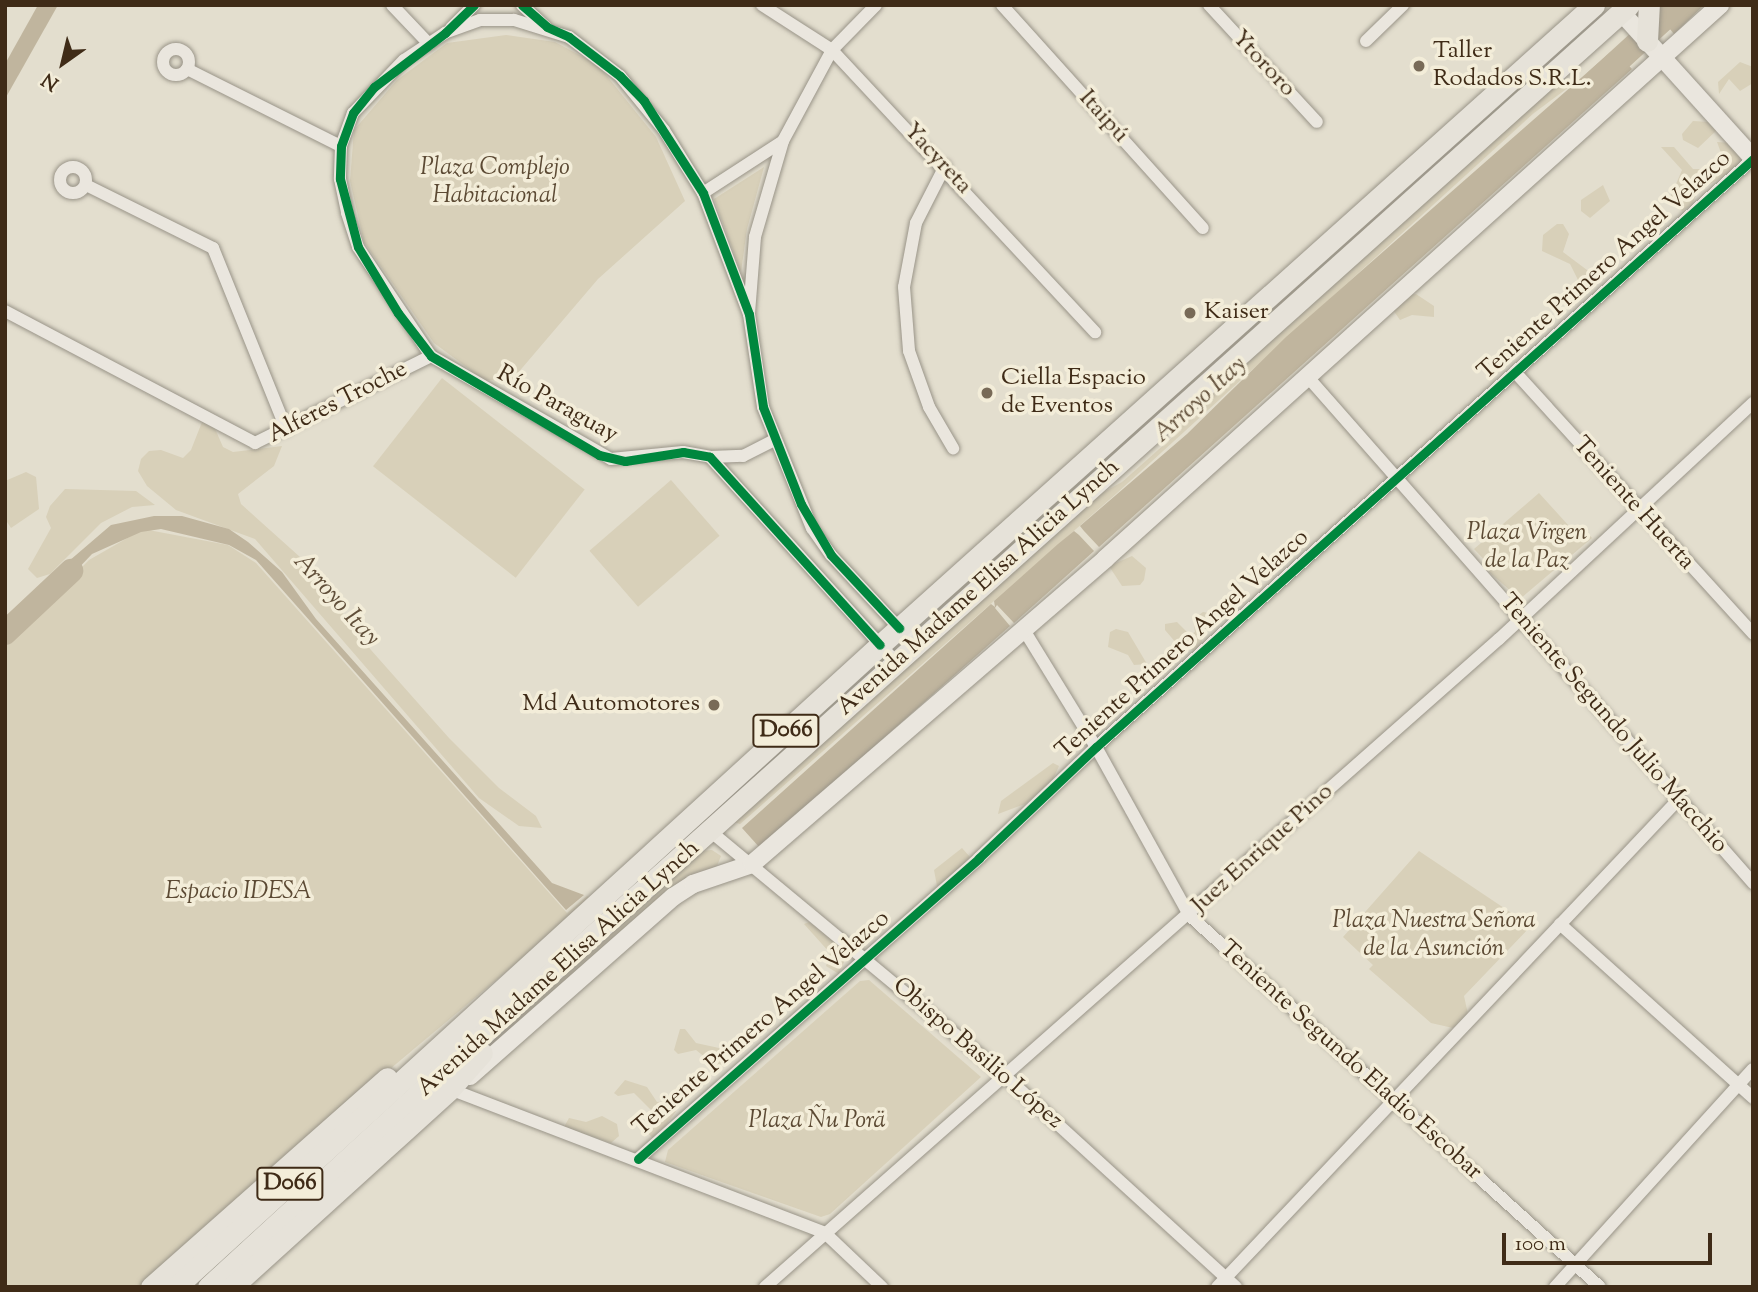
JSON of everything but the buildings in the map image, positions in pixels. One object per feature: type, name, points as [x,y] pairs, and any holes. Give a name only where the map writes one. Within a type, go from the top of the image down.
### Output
[{"type":"highway","name":"Avenida Madame Elisa Alicia Lynch","points":[[208,1287],[880,645],[1594,5]]},
{"type":"highway","name":"Avenida Madame Elisa Alicia Lynch","points":[[176,1287],[538,972],[710,831],[918,642],[1638,24]]},
{"type":"highway","points":[[232,1287],[455,1084],[538,972]]},
{"type":"highway","points":[[151,1287],[366,1096],[502,982],[538,972]]},
{"type":"main road","points":[[455,1084],[476,1073],[673,897],[693,884],[752,864],[1024,630],[1306,375],[1638,24],[1720,5]]},
{"type":"main road","points":[[1638,24],[1753,159]]},
{"type":"street","points":[[392,5],[429,44]]},
{"type":"street","points":[[445,33],[474,5]]},
{"type":"street","points":[[523,5],[547,27]]},
{"type":"street","name":"Yacyreta","points":[[762,5],[832,50],[945,166],[1095,332]]},
{"type":"street","points":[[876,5],[832,50],[783,141],[755,237],[749,314],[763,407],[774,440],[812,527],[831,555],[899,628],[918,642]]},
{"type":"street","name":"Itaipú","points":[[1002,5],[1203,228]]},
{"type":"street","name":"Ytororo","points":[[1209,5],[1317,122]]},
{"type":"street","points":[[1366,41],[1404,5]]},
{"type":"street","name":"Alferes Troche","points":[[5,311],[247,439],[263,442],[430,356],[358,247],[340,179],[341,146],[353,113],[374,87],[429,44],[445,33],[480,20],[514,20],[547,27],[569,37],[620,76],[657,121],[703,193],[749,314]]},
{"type":"street","points":[[187,69],[341,146]]},
{"type":"street","points":[[703,193],[783,141]]},
{"type":"street","name":"Teniente Primero Angel Velazco","points":[[638,1159],[867,958],[1096,747],[1753,159]]},
{"type":"street","points":[[945,166],[916,223],[904,286],[909,351],[929,407],[953,448]]},
{"type":"street","points":[[86,184],[214,248],[286,429]]},
{"type":"street","name":"Río Paraguay","points":[[430,356],[611,459],[683,452],[710,457],[743,456],[774,440]]},
{"type":"street","name":"Teniente Huerta","points":[[1515,372],[1753,635]]},
{"type":"street","name":"Teniente Segundo Julio Macchio","points":[[1306,375],[1753,883]]},
{"type":"street","name":"Juez Enrique Pino","points":[[765,1287],[1189,915],[1521,618],[1636,508],[1753,404]]},
{"type":"street","points":[[710,457],[896,662]]},
{"type":"street","name":"Teniente Segundo Eladio Escobar","points":[[1024,630],[1096,747],[1189,915],[1600,1287]]},
{"type":"street","points":[[1221,1282],[1391,1099],[1678,800]]},
{"type":"street","name":"Obispo Basilio López","points":[[710,831],[867,958],[1005,1076],[1221,1282],[1236,1287]]},
{"type":"street","points":[[1560,924],[1753,1098]]},
{"type":"street","points":[[1555,1287],[1753,1069]]},
{"type":"street","points":[[455,1084],[576,1140],[638,1159],[825,1233],[881,1287]]},
{"type":"green space","points":[[1591,26],[980,576],[920,624],[1511,90]]},
{"type":"green space","name":"Plaza Complejo Habitacional","points":[[506,35],[555,42],[598,65],[656,137],[685,201],[598,279],[511,381],[484,380],[434,343],[364,242],[350,181],[354,130],[397,80],[447,43]]},
{"type":"green space","points":[[1740,62],[1753,67],[1753,83],[1740,91],[1729,79],[1719,94],[1718,82]]},
{"type":"green space","points":[[1566,82],[1569,87],[1534,113],[1117,493],[740,824],[733,822],[1093,498],[1122,482],[1176,434],[1188,413],[1540,95]]},
{"type":"green space","points":[[1693,121],[1709,122],[1718,129],[1698,148],[1683,140],[1682,134]]},
{"type":"green space","points":[[1717,142],[1732,143],[1741,158],[1739,169],[1698,190],[1692,205],[1682,211],[1670,198],[1682,170],[1661,147],[1674,147],[1693,169],[1717,169],[1724,161]]},
{"type":"green space","points":[[764,167],[747,229],[741,272],[714,199]]},
{"type":"green space","points":[[1603,185],[1610,201],[1590,218],[1581,211],[1581,200]]},
{"type":"green space","points":[[1557,224],[1563,224],[1569,234],[1563,252],[1591,273],[1591,279],[1578,280],[1570,264],[1542,251],[1543,235]]},
{"type":"green space","points":[[1416,294],[1434,306],[1434,317],[1412,315],[1400,320],[1393,310],[1407,295]]},
{"type":"green space","points":[[442,378],[585,489],[516,578],[373,466]]},
{"type":"green space","points":[[204,417],[213,424],[223,447],[233,452],[282,446],[274,466],[238,494],[241,504],[300,557],[371,650],[449,738],[499,788],[536,816],[542,828],[519,826],[479,798],[255,539],[176,510],[147,486],[138,471],[141,459],[149,451],[161,450],[183,458],[191,450]]},
{"type":"green space","points":[[26,472],[36,477],[39,509],[11,528],[5,519],[5,481]]},
{"type":"green space","points":[[671,480],[720,536],[638,607],[589,551]]},
{"type":"green space","points":[[65,489],[136,491],[155,505],[132,507],[101,523],[50,574],[37,578],[28,569],[51,528],[46,517],[50,506]]},
{"type":"green space","name":"Plaza Virgen de la Paz","points":[[1539,493],[1579,537],[1586,531],[1592,538],[1520,599],[1489,572],[1490,566],[1474,549]]},
{"type":"green space","name":"Espacio IDESA","points":[[143,529],[228,545],[256,563],[567,913],[587,896],[592,900],[341,1110],[144,1287],[5,1287],[5,644],[89,560]]},
{"type":"green space","points":[[1132,556],[1146,568],[1144,580],[1140,585],[1122,586],[1109,566]]},
{"type":"green space","points":[[1203,612],[1215,614],[1218,625],[1201,631],[1202,642],[1195,651],[1177,644],[1165,630],[1165,624],[1177,622],[1190,635],[1195,632],[1193,619]]},
{"type":"green space","points":[[1116,629],[1128,632],[1147,664],[1134,665],[1128,655],[1108,647],[1110,632]]},
{"type":"green space","points":[[1053,763],[1059,766],[1052,781],[1025,804],[998,814],[1001,801]]},
{"type":"green space","points":[[962,848],[970,857],[947,882],[937,886],[934,870]]},
{"type":"green space","points":[[712,850],[721,856],[717,866],[472,1070],[532,1001],[701,851]]},
{"type":"green space","name":"Plaza Nuestra Señora de la Asunción","points":[[1419,851],[1531,926],[1464,996],[1468,1014],[1453,1028],[1431,1023],[1369,969],[1373,965],[1343,937]]},
{"type":"green space","points":[[809,922],[849,950],[839,974],[826,966],[830,953],[804,924]]},
{"type":"green space","name":"Plaza Ñu Porä","points":[[869,980],[981,1077],[830,1214],[821,1217],[665,1162],[668,1150],[860,981]]},
{"type":"green space","points":[[680,1029],[685,1029],[696,1043],[719,1048],[726,1063],[717,1067],[696,1050],[678,1054],[674,1050]]},
{"type":"green space","points":[[625,1080],[647,1087],[657,1102],[669,1101],[676,1111],[655,1141],[647,1132],[653,1112],[634,1093],[618,1096],[614,1093]]},
{"type":"green space","points":[[602,1116],[617,1124],[619,1136],[611,1143],[564,1127],[569,1118],[586,1122]]},
{"type":"shaded area","points":[[38,5],[58,5],[5,99],[5,64]]},
{"type":"shaded area","points":[[1663,5],[1704,5],[1674,34],[1656,12]]},
{"type":"shaded area","points":[[1614,49],[1632,69],[1099,547],[1080,526],[1187,434],[1286,337]]},
{"type":"shaded area","points":[[154,516],[182,516],[229,529],[248,542],[282,572],[316,619],[552,883],[584,895],[566,910],[256,560],[229,545],[161,529],[141,532],[92,554],[52,596],[41,585],[111,525]]},
{"type":"shaded area","points":[[1074,531],[1094,551],[1014,623],[997,605],[995,608],[1010,626],[760,848],[742,828],[991,604],[995,607],[994,601],[1058,544]]},
{"type":"shaded area","points":[[32,593],[43,604],[5,641],[5,617]]},
{"type":"waterway","name":"Arroyo Itay","points":[[1597,80],[1679,5]]},
{"type":"waterway","name":"Arroyo Itay","points":[[5,633],[71,571]]},
{"type":"cycle path","points":[[474,5],[445,33],[374,87],[353,113],[341,146],[340,179],[358,247],[398,313],[431,356],[599,455],[625,461],[683,452],[710,457],[880,645]]},
{"type":"cycle path","points":[[522,5],[547,27],[569,37],[620,76],[644,101],[703,193],[749,314],[763,407],[801,504],[831,555],[899,628]]},
{"type":"cycle path","points":[[638,1159],[979,858],[1096,747],[1753,159]]},
{"type":"place","name":"Taller Rodados S.R.L.","points":[[1419,66]]},
{"type":"place","name":"Kaiser","points":[[1190,313]]},
{"type":"place","name":"Ciella Espacio de Eventos","points":[[987,393]]},
{"type":"place","name":"Md Automotores","points":[[714,705]]}]
